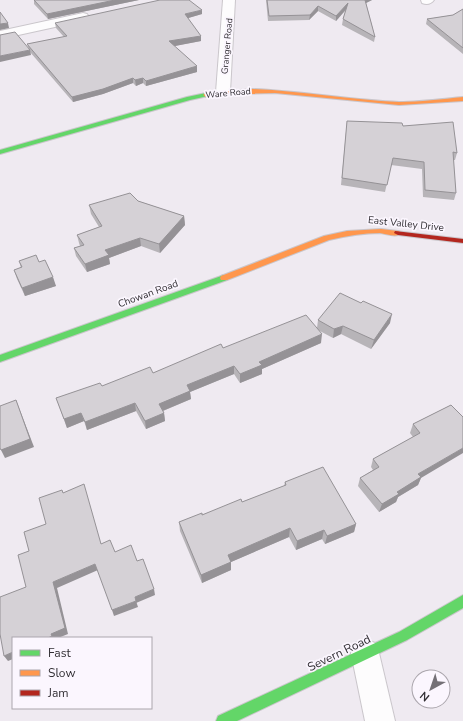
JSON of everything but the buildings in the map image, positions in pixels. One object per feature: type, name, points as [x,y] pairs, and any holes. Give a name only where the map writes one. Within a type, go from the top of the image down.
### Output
[{"type":"street","name":"Granger Road","points":[[223,92],[229,0]]},
{"type":"street","points":[[0,35],[95,14]]},
{"type":"street","name":"Ware Road","points":[[0,152],[189,98],[223,92],[266,90],[391,103],[463,99]]},
{"type":"street","name":"East Valley Drive","points":[[302,248],[327,238],[362,231],[387,231],[463,241]]},
{"type":"street","name":"Chowan Road","points":[[0,359],[171,298],[302,248]]},
{"type":"street","name":"Severn Road","points":[[223,721],[365,652],[403,636],[463,601]]},
{"type":"street","points":[[365,652],[380,721]]},
{"type":"traffic: fast","points":[[0,152],[189,98],[206,95]]},
{"type":"traffic: fast","points":[[0,359],[224,278]]},
{"type":"traffic: fast","points":[[223,721],[403,636],[463,601]]},
{"type":"traffic: slow","points":[[206,95],[252,91],[298,93],[409,104],[463,99]]},
{"type":"traffic: slow","points":[[224,278],[327,238],[347,233],[381,231],[398,233]]},
{"type":"traffic: jam","points":[[398,233],[463,241]]}]
